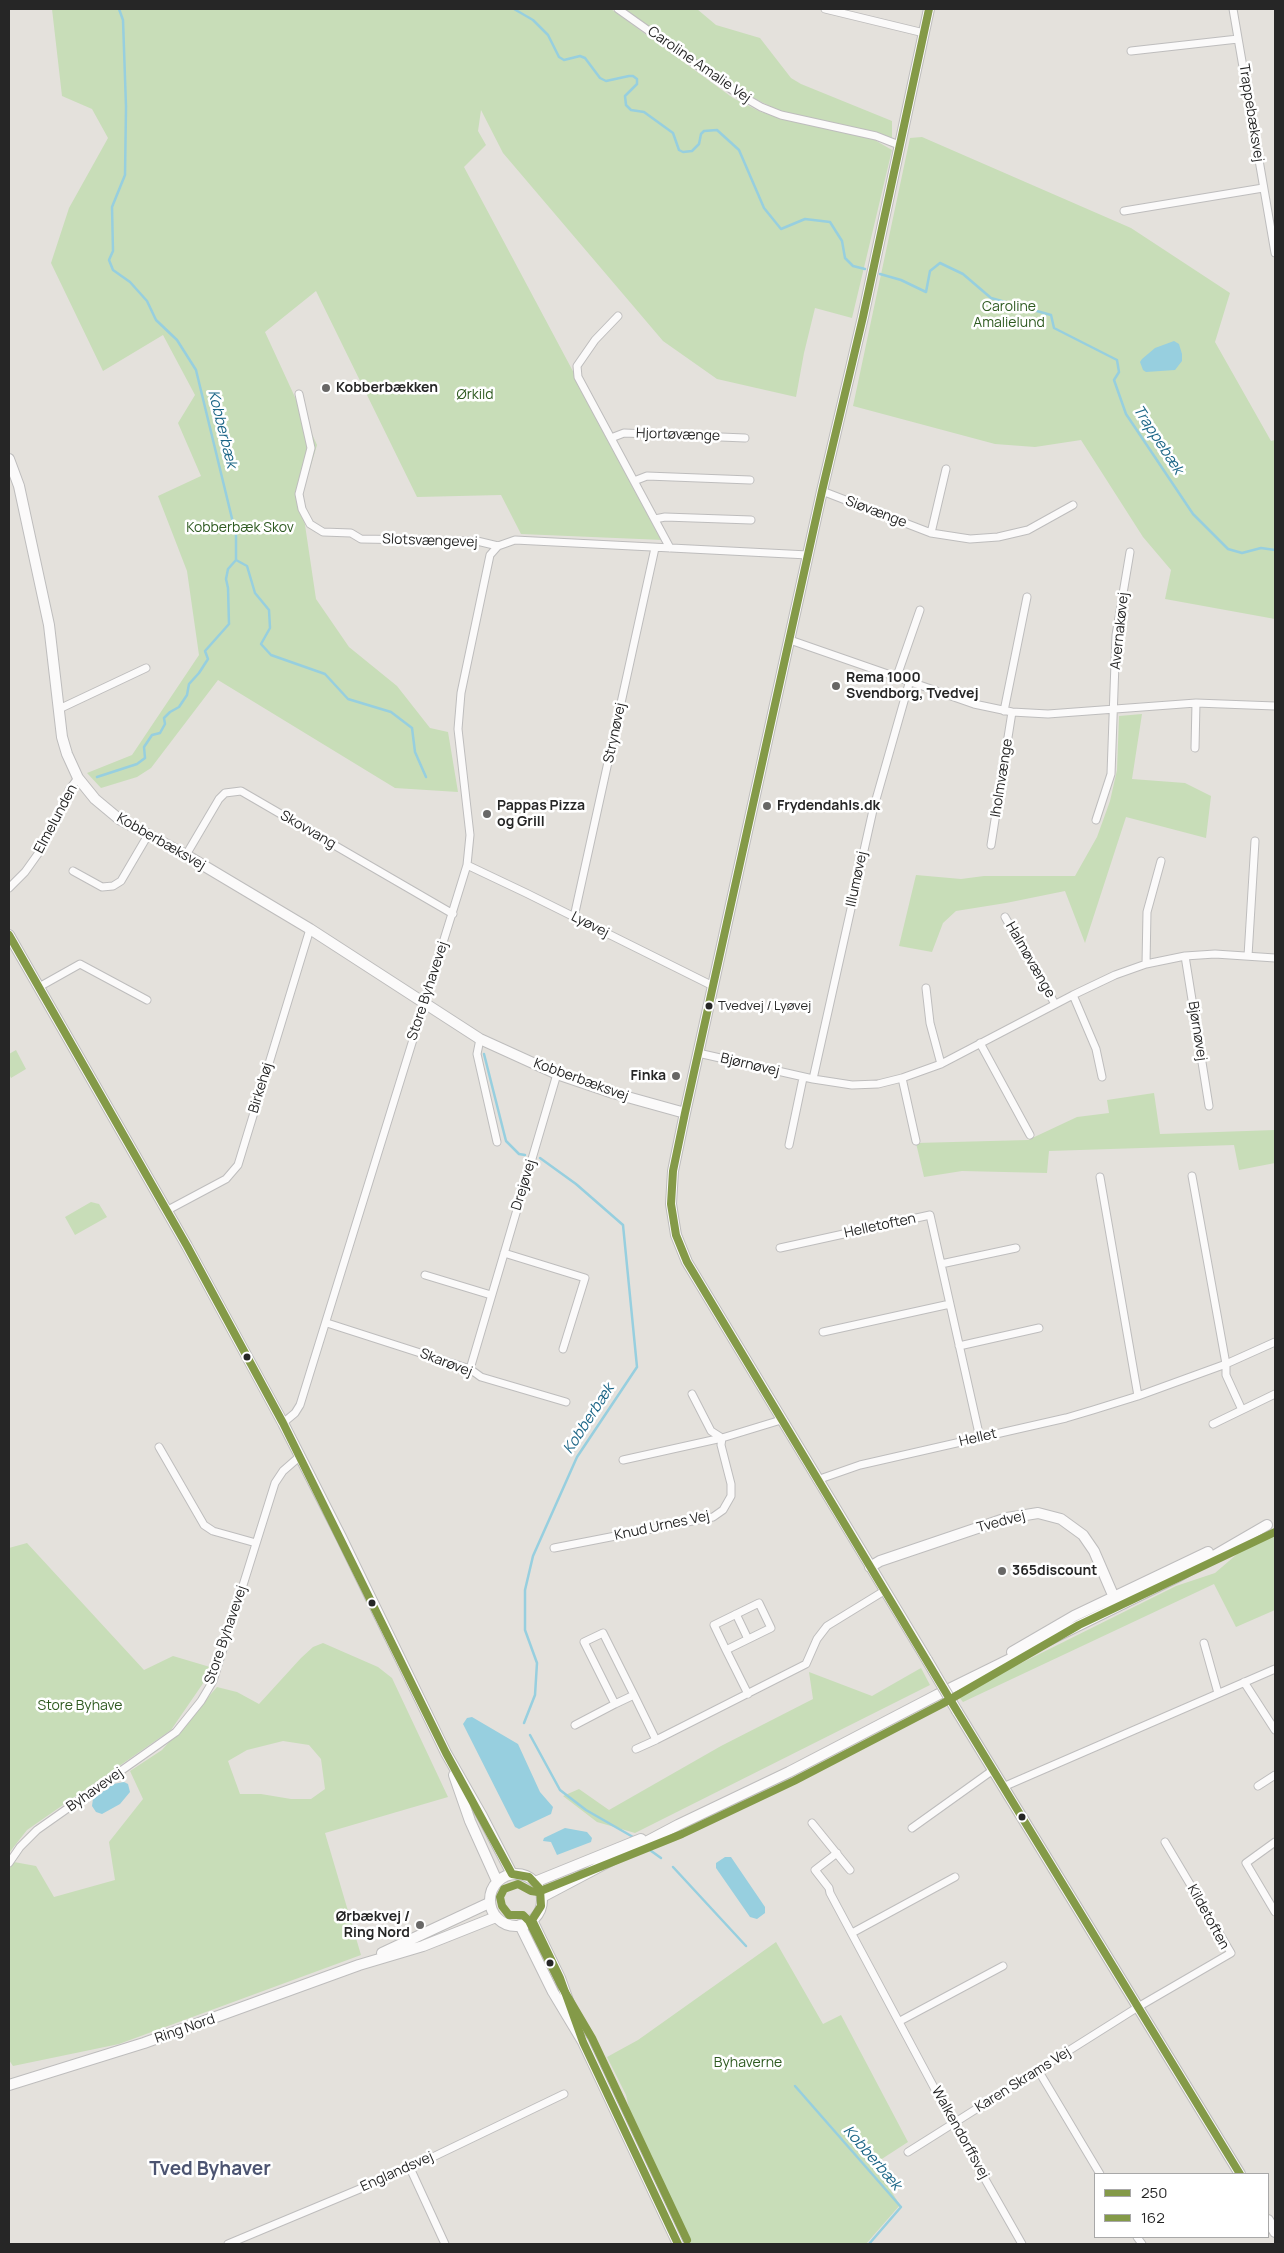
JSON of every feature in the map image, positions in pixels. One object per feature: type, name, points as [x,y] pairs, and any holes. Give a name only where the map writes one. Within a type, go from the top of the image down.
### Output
[{"type":"street","name":"Caroline Amalie Vej","points":[[618,9],[735,92],[761,107],[781,115],[876,136],[900,145]]},
{"type":"street","points":[[824,9],[924,34]]},
{"type":"street","points":[[929,9],[863,316],[822,490],[685,1113],[674,1171],[671,1204],[676,1235],[687,1262],[884,1591],[1239,2173]]},
{"type":"street","name":"Trappebæksvej","points":[[1233,9],[1275,253]]},
{"type":"street","points":[[1131,51],[1238,39]]},
{"type":"street","points":[[1124,211],[1263,188]]},
{"type":"street","name":"Hjortøvænge","points":[[618,316],[595,340],[577,366],[578,377],[670,548]]},
{"type":"street","name":"Slotsvængevej","points":[[299,394],[310,448],[299,494],[302,510],[310,524],[323,532],[351,533],[361,539],[477,541],[498,546],[514,540],[808,556]]},
{"type":"street","name":"Hjortøvænge","points":[[611,438],[624,433],[745,438]]},
{"type":"street","name":"Kobberbæksvej","points":[[9,458],[19,486],[50,625],[62,737],[67,754],[78,778],[95,799],[119,819],[186,855],[310,929],[424,1004],[480,1038],[557,1074],[613,1093],[685,1113]]},
{"type":"street","points":[[931,533],[946,469]]},
{"type":"street","points":[[634,481],[647,476],[750,480]]},
{"type":"street","name":"Siøvænge","points":[[822,490],[931,533],[970,539],[998,537],[1028,530],[1073,505]]},
{"type":"street","points":[[655,519],[665,516],[751,520]]},
{"type":"street","name":"Store Byhavevej","points":[[283,1423],[295,1413],[300,1405],[467,865],[470,835],[458,729],[461,693],[490,555],[498,546]]},
{"type":"street","name":"Strynøvej","points":[[574,917],[655,548]]},
{"type":"street","name":"Avernakøvej","points":[[1096,820],[1110,774],[1113,748],[1116,635],[1130,552]]},
{"type":"street","points":[[1008,711],[1027,597]]},
{"type":"street","points":[[897,676],[920,610]]},
{"type":"street","points":[[790,640],[910,680],[974,704],[1008,711],[1048,714],[1196,703],[1275,706]]},
{"type":"street","points":[[59,709],[146,668]]},
{"type":"street","name":"Illumøvej","points":[[813,1080],[872,810],[910,680]]},
{"type":"street","points":[[1195,748],[1196,703]]},
{"type":"street","name":"Iholmvænge","points":[[991,845],[1008,711]]},
{"type":"street","name":"Elmelunden","points":[[9,888],[33,861],[60,813],[69,790],[78,778]]},
{"type":"street","name":"Skovvang","points":[[186,855],[219,799],[225,793],[241,792],[453,914]]},
{"type":"street","points":[[73,871],[102,887],[113,886],[121,882],[148,835]]},
{"type":"street","points":[[1248,956],[1255,840]]},
{"type":"street","points":[[1146,964],[1147,912],[1161,861]]},
{"type":"street","name":"Lyøvej","points":[[467,865],[713,986]]},
{"type":"street","name":"Halmøvænge","points":[[1005,917],[1056,1004]]},
{"type":"street","name":"Birkehøj","points":[[166,1210],[226,1179],[238,1165],[310,929]]},
{"type":"street","points":[[9,935],[166,1210],[283,1423],[446,1752],[512,1874]]},
{"type":"street","name":"Bjørnøvej","points":[[698,1053],[813,1080],[852,1085],[878,1084],[902,1078],[941,1064],[1073,995],[1115,975],[1146,964],[1185,956],[1215,954],[1275,958]]},
{"type":"street","name":"Bjørnøvej","points":[[1185,956],[1209,1106]]},
{"type":"street","points":[[39,987],[80,964],[147,1000]]},
{"type":"street","points":[[926,988],[930,1023],[941,1064]]},
{"type":"street","points":[[1073,995],[1093,1041],[1102,1077]]},
{"type":"street","points":[[480,1038],[476,1054],[497,1142]]},
{"type":"street","points":[[980,1043],[1030,1135]]},
{"type":"street","name":"Drejøvej","points":[[470,1368],[557,1074]]},
{"type":"street","points":[[789,1146],[803,1078]]},
{"type":"street","points":[[902,1078],[916,1141]]},
{"type":"street","points":[[1192,1176],[1226,1364],[1226,1375],[1242,1410]]},
{"type":"street","points":[[1100,1177],[1138,1396]]},
{"type":"street","name":"Helletoften","points":[[780,1248],[930,1215],[980,1438]]},
{"type":"street","points":[[941,1264],[1016,1248]]},
{"type":"street","points":[[504,1253],[585,1278],[563,1349]]},
{"type":"street","points":[[425,1275],[491,1295]]},
{"type":"street","points":[[823,1332],[950,1304]]},
{"type":"street","name":"Skarøvej","points":[[327,1322],[470,1368],[481,1377],[566,1402]]},
{"type":"street","points":[[959,1346],[1040,1328]]},
{"type":"street","name":"Hellet","points":[[818,1480],[860,1465],[1066,1418],[1138,1396],[1226,1364],[1275,1342]]},
{"type":"street","points":[[692,1394],[711,1431],[722,1438]]},
{"type":"street","points":[[1213,1424],[1275,1394]]},
{"type":"street","points":[[623,1460],[722,1438],[781,1420]]},
{"type":"street","name":"Knud Urnes Vej","points":[[554,1548],[713,1518],[723,1510],[731,1496],[731,1484],[722,1438]]},
{"type":"street","points":[[159,1447],[204,1525],[213,1531],[256,1543]]},
{"type":"street","name":"Store Byhavevej","points":[[186,1722],[213,1681],[275,1483],[283,1471],[299,1457]]},
{"type":"street","name":"Tvedvej","points":[[870,1567],[880,1561],[1007,1518],[1038,1513],[1061,1519],[1083,1535],[1094,1551],[1118,1607]]},
{"type":"street","points":[[938,1695],[1074,1616],[1271,1523]]},
{"type":"street","points":[[542,1897],[678,1825],[789,1772],[938,1695],[1179,1576],[1271,1523]]},
{"type":"street","points":[[636,1749],[806,1664],[817,1639],[827,1626],[884,1591]]},
{"type":"street","points":[[726,1650],[771,1628],[759,1603],[714,1625],[726,1650],[748,1694]]},
{"type":"street","points":[[736,1614],[748,1639]]},
{"type":"street","points":[[615,1704],[584,1642],[602,1633],[656,1740]]},
{"type":"street","points":[[1204,1643],[1218,1693]]},
{"type":"street","points":[[1004,1787],[1275,1669]]},
{"type":"street","points":[[1244,1682],[1275,1730]]},
{"type":"street","points":[[575,1725],[634,1695]]},
{"type":"street","name":"Byhavevej","points":[[9,1862],[20,1847],[38,1830],[165,1740],[186,1722]]},
{"type":"street","points":[[446,1752],[470,1821],[497,1881]]},
{"type":"street","points":[[912,1828],[993,1770]]},
{"type":"street","points":[[1258,1786],[1275,1775]]},
{"type":"street","points":[[812,1823],[850,1870]]},
{"type":"street","points":[[535,1882],[678,1825]]},
{"type":"street","name":"Kildetoften","points":[[1138,2007],[1231,1953],[1165,1842]]},
{"type":"street","points":[[1275,1842],[1246,1863],[1275,1912]]},
{"type":"street","name":"Walkendorffsvej","points":[[837,1853],[815,1870],[829,1888],[953,2123],[1022,2244]]},
{"type":"street","points":[[512,1874],[520,1874],[535,1882],[542,1897],[541,1906],[532,1920],[520,1925],[511,1926],[496,1917],[489,1903],[492,1887],[497,1881],[512,1874]]},
{"type":"street","points":[[852,1933],[955,1877]]},
{"type":"street","name":"Ring Nord","points":[[359,1965],[489,1903]]},
{"type":"street","name":"Ring Nord","points":[[9,2085],[152,2040],[359,1965],[424,1946],[496,1917]]},
{"type":"street","points":[[532,1920],[560,1978],[583,2042],[678,2244]]},
{"type":"street","points":[[520,1925],[553,1992],[583,2042]]},
{"type":"street","points":[[900,2021],[1003,1966]]},
{"type":"street","name":"Karen Skrams Vej","points":[[908,2152],[1138,2007]]},
{"type":"street","points":[[1038,2070],[1099,2173]]},
{"type":"street","name":"Englandsvej","points":[[228,2244],[410,2168],[564,2094]]},
{"type":"street","points":[[410,2168],[445,2244]]},
{"type":"green space","points":[[52,9],[611,9],[733,98],[761,112],[873,139],[892,150],[852,318],[815,308],[796,397],[717,379],[663,341],[503,153],[481,110],[478,131],[486,145],[464,167],[663,540],[521,534],[501,495],[417,497],[316,291],[265,332],[317,445],[301,498],[316,599],[349,647],[397,686],[430,728],[448,732],[458,792],[395,788],[218,680],[151,768],[137,777],[101,788],[87,773],[132,755],[199,655],[187,571],[158,496],[201,476],[178,423],[195,395],[163,335],[103,371],[51,263],[69,208],[108,138],[92,109],[62,96]]},
{"type":"green space","points":[[624,9],[697,9],[716,25],[760,38],[791,78],[801,84],[892,121],[892,139],[782,112],[737,90]]},
{"type":"green space","name":"Caroline Amalielund","points":[[922,137],[1131,228],[1230,293],[1215,342],[1271,441],[1275,440],[1275,619],[1165,599],[1171,570],[1143,537],[1081,440],[1035,447],[995,444],[853,406],[910,138]]},
{"type":"green space","points":[[1142,714],[1132,779],[1185,783],[1211,796],[1206,838],[1126,817],[1085,943],[1065,891],[956,911],[943,923],[932,952],[899,946],[916,875],[961,879],[984,876],[1075,876],[1097,837],[1110,801],[1117,770],[1119,716]]},
{"type":"green space","points":[[16,1050],[26,1069],[11,1078],[9,1074],[9,1054]]},
{"type":"green space","points":[[1154,1093],[1160,1134],[1275,1130],[1275,1163],[1239,1170],[1234,1145],[1049,1151],[1047,1173],[962,1171],[924,1177],[916,1143],[1028,1140],[1077,1117],[1109,1113],[1107,1100]]},
{"type":"green space","points":[[91,1202],[99,1204],[107,1217],[75,1235],[65,1217]]},
{"type":"green space","points":[[1275,1532],[1275,1610],[1236,1627],[1214,1584],[963,1702],[957,1695],[1176,1586],[1215,1573],[1243,1549]]},
{"type":"green space","name":"Store Byhave","points":[[27,1543],[144,1670],[173,1656],[210,1667],[206,1679],[171,1730],[27,1830],[9,1853],[9,1548]]},
{"type":"green space","points":[[323,1643],[378,1667],[392,1678],[448,1797],[325,1833],[361,1955],[119,2044],[13,2066],[9,2060],[9,1869],[14,1862],[36,1866],[54,1897],[115,1880],[109,1842],[143,1799],[130,1771],[162,1750],[217,1687],[237,1692],[259,1704],[313,1647]],"holes":[[[283,1741],[309,1745],[321,1759],[325,1789],[311,1799],[240,1794],[228,1761],[247,1750]]]},
{"type":"green space","points":[[921,1668],[930,1685],[635,1833],[597,1822],[563,1796],[579,1789],[609,1810],[721,1746],[813,1699],[809,1672],[872,1696]]},
{"type":"green space","name":"Byhaverne","points":[[776,1942],[823,2024],[841,2015],[908,2142],[874,2164],[900,2205],[866,2244],[690,2244],[633,2125],[626,2095],[607,2057],[638,2040]]},
{"type":"water","points":[[1174,341],[1179,344],[1182,354],[1182,361],[1175,370],[1146,372],[1143,370],[1140,362],[1142,359],[1155,348]]},
{"type":"water","points":[[472,1717],[518,1744],[540,1792],[553,1807],[551,1814],[519,1829],[515,1827],[463,1724],[467,1718]]},
{"type":"water","points":[[124,1782],[128,1784],[130,1792],[120,1804],[102,1814],[96,1812],[92,1806],[93,1799],[113,1784]]},
{"type":"water","points":[[565,1828],[587,1832],[592,1838],[591,1842],[557,1855],[551,1842],[543,1841],[544,1838]]},
{"type":"water","points":[[725,1857],[731,1857],[765,1907],[765,1913],[757,1919],[750,1917],[716,1868],[716,1863]]},
{"type":"waterway","name":"Kobberbæk","points":[[119,9],[123,20],[126,107],[125,175],[112,207],[113,251],[109,260],[113,270],[130,282],[147,301],[156,320],[177,340],[196,370],[236,535],[236,560]]},
{"type":"waterway","name":"Trappebæk","points":[[514,9],[533,20],[548,35],[559,57],[564,60],[580,56],[585,58],[600,78],[606,81],[629,76],[637,79],[637,84],[625,96],[626,105],[631,110],[644,112],[673,133],[679,150],[683,152],[692,151],[699,144],[701,134],[704,131],[717,130],[739,150],[764,208],[781,229],[805,219],[830,222],[842,241],[845,258],[853,266],[865,269]]},
{"type":"waterway","name":"Trappebæk","points":[[880,274],[901,280],[926,292],[930,271],[940,263],[963,274],[991,298],[1051,315],[1054,328],[1117,360],[1119,372],[1114,380],[1126,414],[1193,514],[1228,549],[1242,553],[1261,548],[1275,550]]},
{"type":"waterway","name":"Kobberbæk","points":[[236,560],[247,566],[255,593],[269,610],[270,628],[261,644],[271,655],[325,674],[348,699],[391,712],[412,728],[415,752],[426,777]]},
{"type":"waterway","points":[[97,777],[137,764],[145,758],[144,747],[152,735],[160,733],[165,724],[164,718],[179,707],[187,695],[189,684],[208,659],[205,651],[229,624],[226,579],[228,569],[236,560]]},
{"type":"waterway","name":"Kobberbæk","points":[[484,1054],[506,1141],[519,1154],[525,1155]]},
{"type":"waterway","name":"Kobberbæk","points":[[524,1723],[535,1695],[537,1663],[525,1630],[525,1590],[533,1556],[577,1457],[637,1367],[623,1225],[576,1184],[540,1158]]},
{"type":"waterway","name":"Kobberbæk","points":[[530,1735],[560,1790],[586,1810],[633,1837]]},
{"type":"waterway","name":"Kobberbæk","points":[[647,1848],[661,1858]]},
{"type":"waterway","name":"Kobberbæk","points":[[673,1867],[746,1946]]},
{"type":"waterway","name":"Kobberbæk","points":[[795,2086],[901,2207],[869,2244]]},
{"type":"transit line","name":"250","points":[[929,9],[863,317],[822,491],[685,1113],[673,1171],[671,1204],[676,1235],[687,1262],[957,1711],[1239,2173]]},
{"type":"transit line","name":"250","points":[[9,935],[187,1246],[283,1423],[446,1753],[512,1874],[529,1877],[540,1889],[541,1906],[532,1920],[560,1978],[583,2042],[678,2244]]},
{"type":"transit line","name":"162","points":[[687,2240],[592,2038],[562,1987],[529,1921],[523,1915],[509,1915],[502,1906],[500,1897],[504,1889],[518,1884],[531,1891],[538,1892],[682,1834],[794,1781],[942,1704],[1079,1625],[1275,1532]]},
{"type":"place","name":"Kobberbækken","points":[[326,388]]},
{"type":"place","name":"Rema 1000 Svendborg, Tvedvej","points":[[836,686]]},
{"type":"place","name":"Frydendahls.dk","points":[[767,806]]},
{"type":"place","name":"Pappas Pizza og Grill","points":[[487,814]]},
{"type":"place","name":"Tvedvej / Lyøvej","points":[[709,1006]]},
{"type":"place","name":"Finka","points":[[676,1076]]},
{"type":"place","name":"365discount","points":[[1002,1571]]},
{"type":"place","name":"Ørbækvej / Ring Nord","points":[[420,1925]]},
{"type":"district","name":"Tved Byhaver","points":[[210,2170]]},
{"type":"park label","name":"Ørkild","points":[[475,395]]},
{"type":"park label","name":"Kobberbæk Skov","points":[[240,528]]}]
